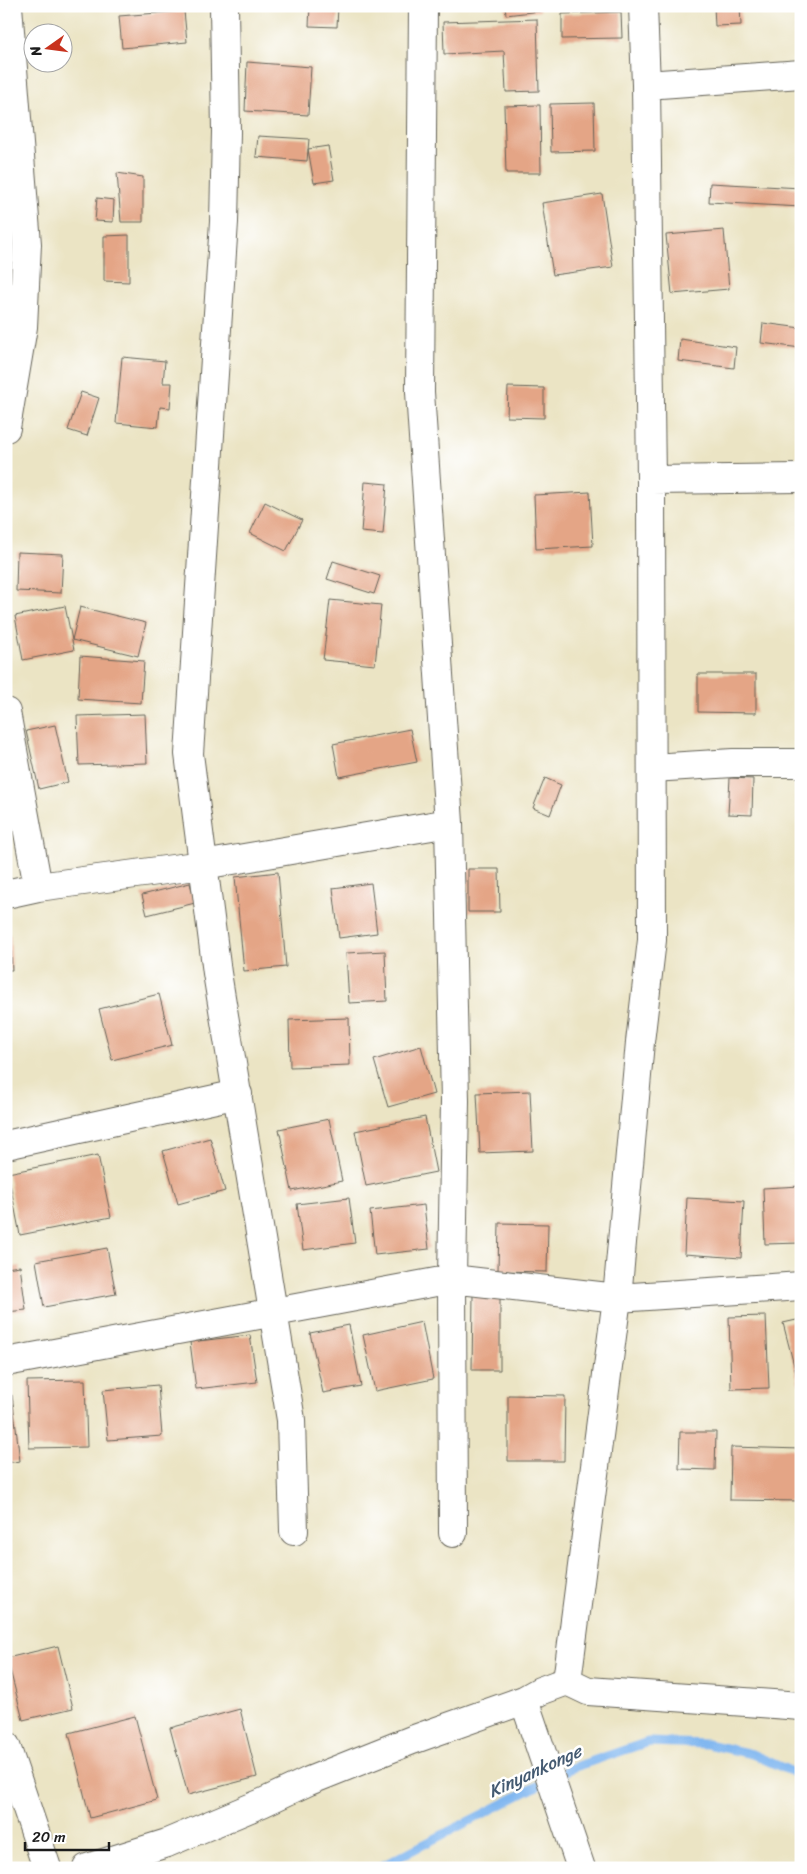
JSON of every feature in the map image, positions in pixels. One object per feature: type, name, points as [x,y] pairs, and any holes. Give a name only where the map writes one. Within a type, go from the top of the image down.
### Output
[{"type":"street","points":[[6,428],[23,327],[27,244],[14,155],[8,6]]},
{"type":"street","points":[[224,6],[226,132],[224,222],[189,754],[217,973],[275,1312],[291,1420],[294,1531]]},
{"type":"street","points":[[423,6],[420,392],[449,824],[455,1102],[452,1279],[453,1533]]},
{"type":"street","points":[[567,1681],[617,1298],[640,1042],[652,940],[650,480],[646,85],[643,6]]},
{"type":"street","points":[[646,85],[801,74]]},
{"type":"street","points":[[650,480],[801,478]]},
{"type":"street","points":[[6,712],[38,887]]},
{"type":"street","points":[[652,768],[733,763],[801,762]]},
{"type":"street","points":[[6,894],[38,887],[203,865],[449,824]]},
{"type":"street","points":[[6,1145],[238,1094]]},
{"type":"street","points":[[6,1362],[452,1279],[617,1298],[801,1286]]},
{"type":"street","points":[[87,1868],[167,1843],[403,1743],[524,1700],[540,1691],[567,1681],[588,1691],[801,1706]]},
{"type":"street","points":[[524,1700],[581,1868]]},
{"type":"street","points":[[6,1746],[47,1868]]},
{"type":"building","points":[[310,6],[338,6],[337,27],[309,26]]},
{"type":"building","points":[[505,6],[540,6],[540,11],[506,15]]},
{"type":"building","points":[[714,6],[740,6],[741,25],[715,26]]},
{"type":"building","points":[[184,11],[187,42],[122,48],[119,16]]},
{"type":"building","points":[[621,12],[622,38],[562,39],[562,14]]},
{"type":"building","points":[[537,19],[539,91],[506,92],[504,51],[444,54],[443,22]]},
{"type":"building","points":[[247,62],[311,67],[308,115],[245,111]]},
{"type":"building","points":[[594,103],[595,151],[551,152],[550,104]]},
{"type":"building","points":[[540,105],[541,173],[506,173],[504,106]]},
{"type":"building","points":[[258,136],[309,139],[307,161],[256,157]]},
{"type":"building","points":[[328,146],[334,180],[314,183],[308,149]]},
{"type":"building","points":[[117,173],[143,177],[143,222],[121,222]]},
{"type":"building","points":[[710,183],[801,188],[801,207],[709,202]]},
{"type":"building","points":[[602,194],[613,267],[553,275],[542,203]]},
{"type":"building","points":[[97,198],[114,200],[113,222],[95,221]]},
{"type":"building","points":[[724,230],[729,289],[672,294],[666,235]]},
{"type":"building","points":[[129,235],[129,282],[104,281],[104,236]]},
{"type":"building","points":[[763,323],[801,328],[801,348],[761,343]]},
{"type":"building","points":[[680,339],[736,347],[734,368],[678,361]]},
{"type":"building","points":[[122,357],[165,361],[163,383],[172,383],[170,408],[160,407],[158,427],[116,423]]},
{"type":"building","points":[[508,387],[544,388],[544,418],[507,417]]},
{"type":"building","points":[[81,392],[99,398],[87,436],[68,430]]},
{"type":"building","points":[[365,482],[387,484],[383,534],[361,532]]},
{"type":"building","points":[[590,492],[593,546],[536,549],[534,495]]},
{"type":"building","points":[[265,502],[302,520],[286,551],[250,533]]},
{"type":"building","points":[[17,552],[63,554],[61,593],[16,591]]},
{"type":"building","points":[[333,561],[380,576],[374,594],[327,579]]},
{"type":"building","points":[[330,600],[381,605],[375,665],[323,660]]},
{"type":"building","points":[[65,606],[74,650],[23,660],[15,616]]},
{"type":"building","points":[[80,607],[146,623],[138,656],[72,640]]},
{"type":"building","points":[[80,656],[144,661],[141,703],[78,699]]},
{"type":"building","points":[[698,674],[756,674],[756,713],[698,712]]},
{"type":"building","points":[[145,714],[147,763],[79,765],[77,716]]},
{"type":"building","points":[[55,725],[68,782],[39,789],[26,731]]},
{"type":"building","points":[[410,729],[417,762],[339,777],[333,744]]},
{"type":"building","points":[[545,778],[561,785],[550,815],[533,808]]},
{"type":"building","points":[[730,778],[753,779],[752,815],[728,814]]},
{"type":"building","points":[[468,869],[499,869],[500,912],[468,912]]},
{"type":"building","points":[[278,872],[286,967],[244,971],[235,877]]},
{"type":"building","points":[[190,883],[195,903],[147,915],[142,895]]},
{"type":"building","points":[[371,883],[377,933],[339,938],[333,888]]},
{"type":"building","points":[[10,934],[12,970],[6,970],[6,935]]},
{"type":"building","points":[[385,951],[387,1001],[349,1003],[346,953]]},
{"type":"building","points":[[159,994],[172,1045],[112,1060],[99,1009]]},
{"type":"building","points":[[349,1018],[350,1065],[290,1067],[289,1020]]},
{"type":"building","points":[[421,1046],[434,1094],[388,1107],[374,1060]]},
{"type":"building","points":[[530,1091],[533,1151],[480,1153],[477,1093]]},
{"type":"building","points":[[425,1117],[436,1172],[366,1186],[355,1131]]},
{"type":"building","points":[[329,1119],[342,1181],[292,1191],[279,1129]]},
{"type":"building","points":[[210,1138],[225,1191],[178,1204],[163,1151]]},
{"type":"building","points":[[98,1155],[111,1217],[20,1235],[8,1173]]},
{"type":"building","points":[[801,1186],[801,1243],[765,1244],[763,1188]]},
{"type":"building","points":[[349,1198],[355,1243],[303,1250],[297,1204]]},
{"type":"building","points":[[687,1198],[744,1201],[741,1258],[684,1254]]},
{"type":"building","points":[[424,1205],[429,1249],[375,1255],[370,1211]]},
{"type":"building","points":[[499,1223],[548,1224],[547,1272],[498,1271]]},
{"type":"building","points":[[107,1248],[116,1294],[44,1307],[36,1261]]},
{"type":"building","points":[[20,1266],[26,1310],[6,1312],[6,1268]]},
{"type":"building","points":[[473,1295],[500,1295],[500,1370],[472,1370]]},
{"type":"building","points":[[766,1316],[769,1388],[731,1389],[729,1317]]},
{"type":"building","points":[[801,1319],[801,1385],[799,1385],[783,1323]]},
{"type":"building","points":[[422,1322],[433,1379],[375,1391],[363,1335]]},
{"type":"building","points":[[349,1325],[361,1386],[323,1393],[310,1333]]},
{"type":"building","points":[[250,1335],[257,1382],[196,1389],[190,1342]]},
{"type":"building","points":[[85,1380],[87,1447],[29,1448],[27,1381]]},
{"type":"building","points":[[158,1385],[162,1436],[108,1440],[103,1390]]},
{"type":"building","points":[[12,1395],[20,1461],[6,1463],[6,1396]]},
{"type":"building","points":[[508,1395],[565,1396],[564,1461],[508,1461]]},
{"type":"building","points":[[680,1432],[716,1432],[715,1470],[679,1469]]},
{"type":"building","points":[[731,1447],[801,1449],[801,1501],[730,1500]]},
{"type":"building","points":[[58,1646],[73,1708],[23,1720],[7,1658]]},
{"type":"building","points":[[240,1709],[257,1777],[188,1795],[170,1728]]},
{"type":"building","points":[[135,1716],[157,1800],[90,1818],[69,1733]]},
{"type":"waterway","name":"Kinyankonge","points":[[378,1868],[572,1768],[648,1742],[707,1744],[752,1754],[797,1774],[801,1778]]}]
